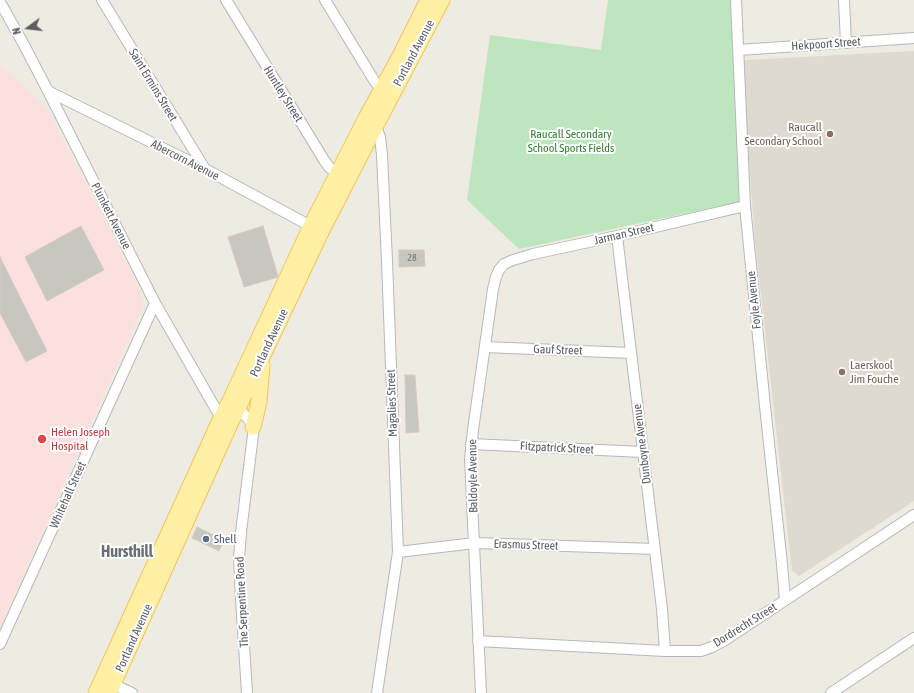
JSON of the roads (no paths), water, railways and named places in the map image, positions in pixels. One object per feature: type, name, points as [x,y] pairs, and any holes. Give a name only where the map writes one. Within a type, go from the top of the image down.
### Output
[{"type":"main road","points":[[400,56],[416,10],[417,0]]},
{"type":"main road","name":"Portland Avenue","points":[[387,92],[400,56],[428,0]]},
{"type":"main road","name":"Portland Avenue","points":[[234,406],[316,229],[371,121],[442,0]]},
{"type":"main road","name":"Portland Avenue","points":[[105,687],[225,420],[263,356],[316,229]]},
{"type":"main road","points":[[252,428],[259,401],[263,356]]},
{"type":"street","name":"Saint Ermins Street","points":[[102,0],[204,169]]},
{"type":"street","name":"Huntley Street","points":[[226,0],[324,160],[343,177]]},
{"type":"street","points":[[325,0],[370,75],[375,82],[387,92]]},
{"type":"street","name":"Foyle Avenue","points":[[736,0],[744,206],[764,406],[782,557],[785,600]]},
{"type":"street","points":[[844,0],[846,43]]},
{"type":"street","name":"Plunkett Avenue","points":[[0,2],[48,91],[155,303],[225,420]]},
{"type":"street","name":"Hekpoort Street","points":[[739,50],[914,38]]},
{"type":"street","name":"Abercorn Avenue","points":[[48,91],[204,169],[316,229]]},
{"type":"street","name":"Magalies Street","points":[[371,121],[380,137],[382,155],[398,552],[380,692]]},
{"type":"street","name":"Jarman Street","points":[[504,264],[533,254],[744,206]]},
{"type":"street","name":"Dunboyne Avenue","points":[[617,236],[662,609],[664,651]]},
{"type":"street","name":"Baldoyle Avenue","points":[[481,693],[475,544],[470,469],[471,444],[494,283],[499,270],[504,264]]},
{"type":"street","name":"Whitehall Street","points":[[0,644],[155,303]]},
{"type":"street","name":"Gauf Street","points":[[485,347],[631,353]]},
{"type":"street","points":[[234,406],[251,422],[252,428]]},
{"type":"street","name":"The Serpentine Road","points":[[247,693],[239,558],[253,435],[252,428]]},
{"type":"street","name":"Fitzpatrick Street","points":[[471,444],[643,452]]},
{"type":"street","name":"Dordrecht Street","points":[[478,641],[664,651],[701,650],[712,647],[725,640],[914,515]]},
{"type":"street","name":"Erasmus Street","points":[[398,552],[475,544],[654,549]]},
{"type":"street","points":[[831,693],[847,688],[914,638]]},
{"type":"street","points":[[105,687],[132,693]]},
{"type":"place","name":"Raucall Secondary School","points":[[830,134]]},
{"type":"place","name":"Laerskool Jim Fouche","points":[[842,372]]},
{"type":"place","name":"Helen Joseph Hospital","points":[[42,439]]},
{"type":"place","name":"Shell","points":[[206,539]]},
{"type":"district","name":"Hursthill","points":[[127,552]]},
{"type":"park label","name":"Raucall Secondary School Sports Fields","points":[[571,141]]}]
